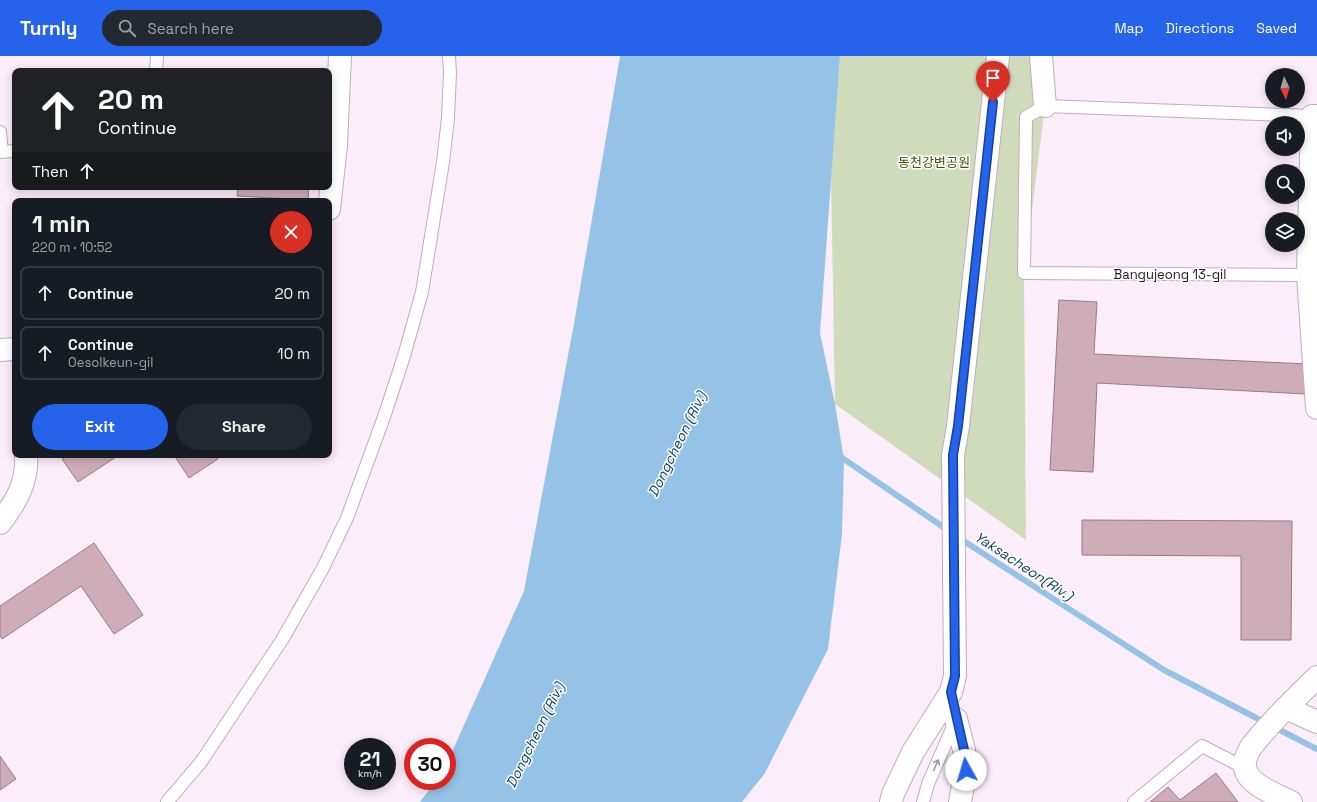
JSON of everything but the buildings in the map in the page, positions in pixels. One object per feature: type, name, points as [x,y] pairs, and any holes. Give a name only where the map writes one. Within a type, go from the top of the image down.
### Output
[{"type":"street","points":[[332,182],[336,145],[340,56]]},
{"type":"street","points":[[889,799],[913,752],[953,684],[953,455],[959,418],[998,56]]},
{"type":"street","points":[[1041,56],[1045,106]]},
{"type":"street","points":[[1314,116],[1313,275],[1317,408]]},
{"type":"street","points":[[0,350],[12,349]]},
{"type":"street","points":[[0,523],[17,498],[25,481],[26,458]]},
{"type":"street","points":[[1291,802],[1260,787],[1253,780],[1248,758],[1286,708],[1317,677]]},
{"type":"street","points":[[1286,708],[1317,722]]},
{"type":"street","points":[[956,719],[964,750],[966,770],[960,802]]},
{"type":"lane","points":[[156,68],[157,56]]},
{"type":"lane","points":[[167,802],[201,762],[282,640],[323,568],[347,518],[392,394],[422,292],[443,162],[448,118],[450,73],[449,56]]},
{"type":"lane","points":[[1045,106],[1314,116]]},
{"type":"lane","name":"Bangujeong 13-gil","points":[[1045,106],[1026,117],[1024,273],[1313,275]]},
{"type":"lane","points":[[0,132],[1,152],[12,151]]},
{"type":"lane","points":[[923,802],[928,784],[956,719],[953,684]]},
{"type":"lane","points":[[1134,802],[1202,746],[1248,758]]},
{"type":"green space","name":"동천강변공원","points":[[840,56],[1044,56],[1045,106],[1024,273],[1026,540],[835,404],[831,175]]},
{"type":"water","name":"Dongcheon (Riv.)","points":[[620,56],[840,56],[820,333],[835,404],[844,460],[842,534],[828,649],[765,773],[742,802],[420,802],[429,790],[456,790],[456,743],[524,591],[575,318]]},
{"type":"waterway","name":"Yaksacheon(Riv.)","points":[[838,455],[949,531]]},
{"type":"waterway","name":"Yaksacheon(Riv.)","points":[[959,538],[1164,670],[1266,723]]},
{"type":"waterway","name":"Yaksacheon(Riv.)","points":[[1274,727],[1317,749]]},
{"type":"route","points":[[966,770],[964,750],[951,692],[955,676],[953,455],[958,426],[993,102]]}]
